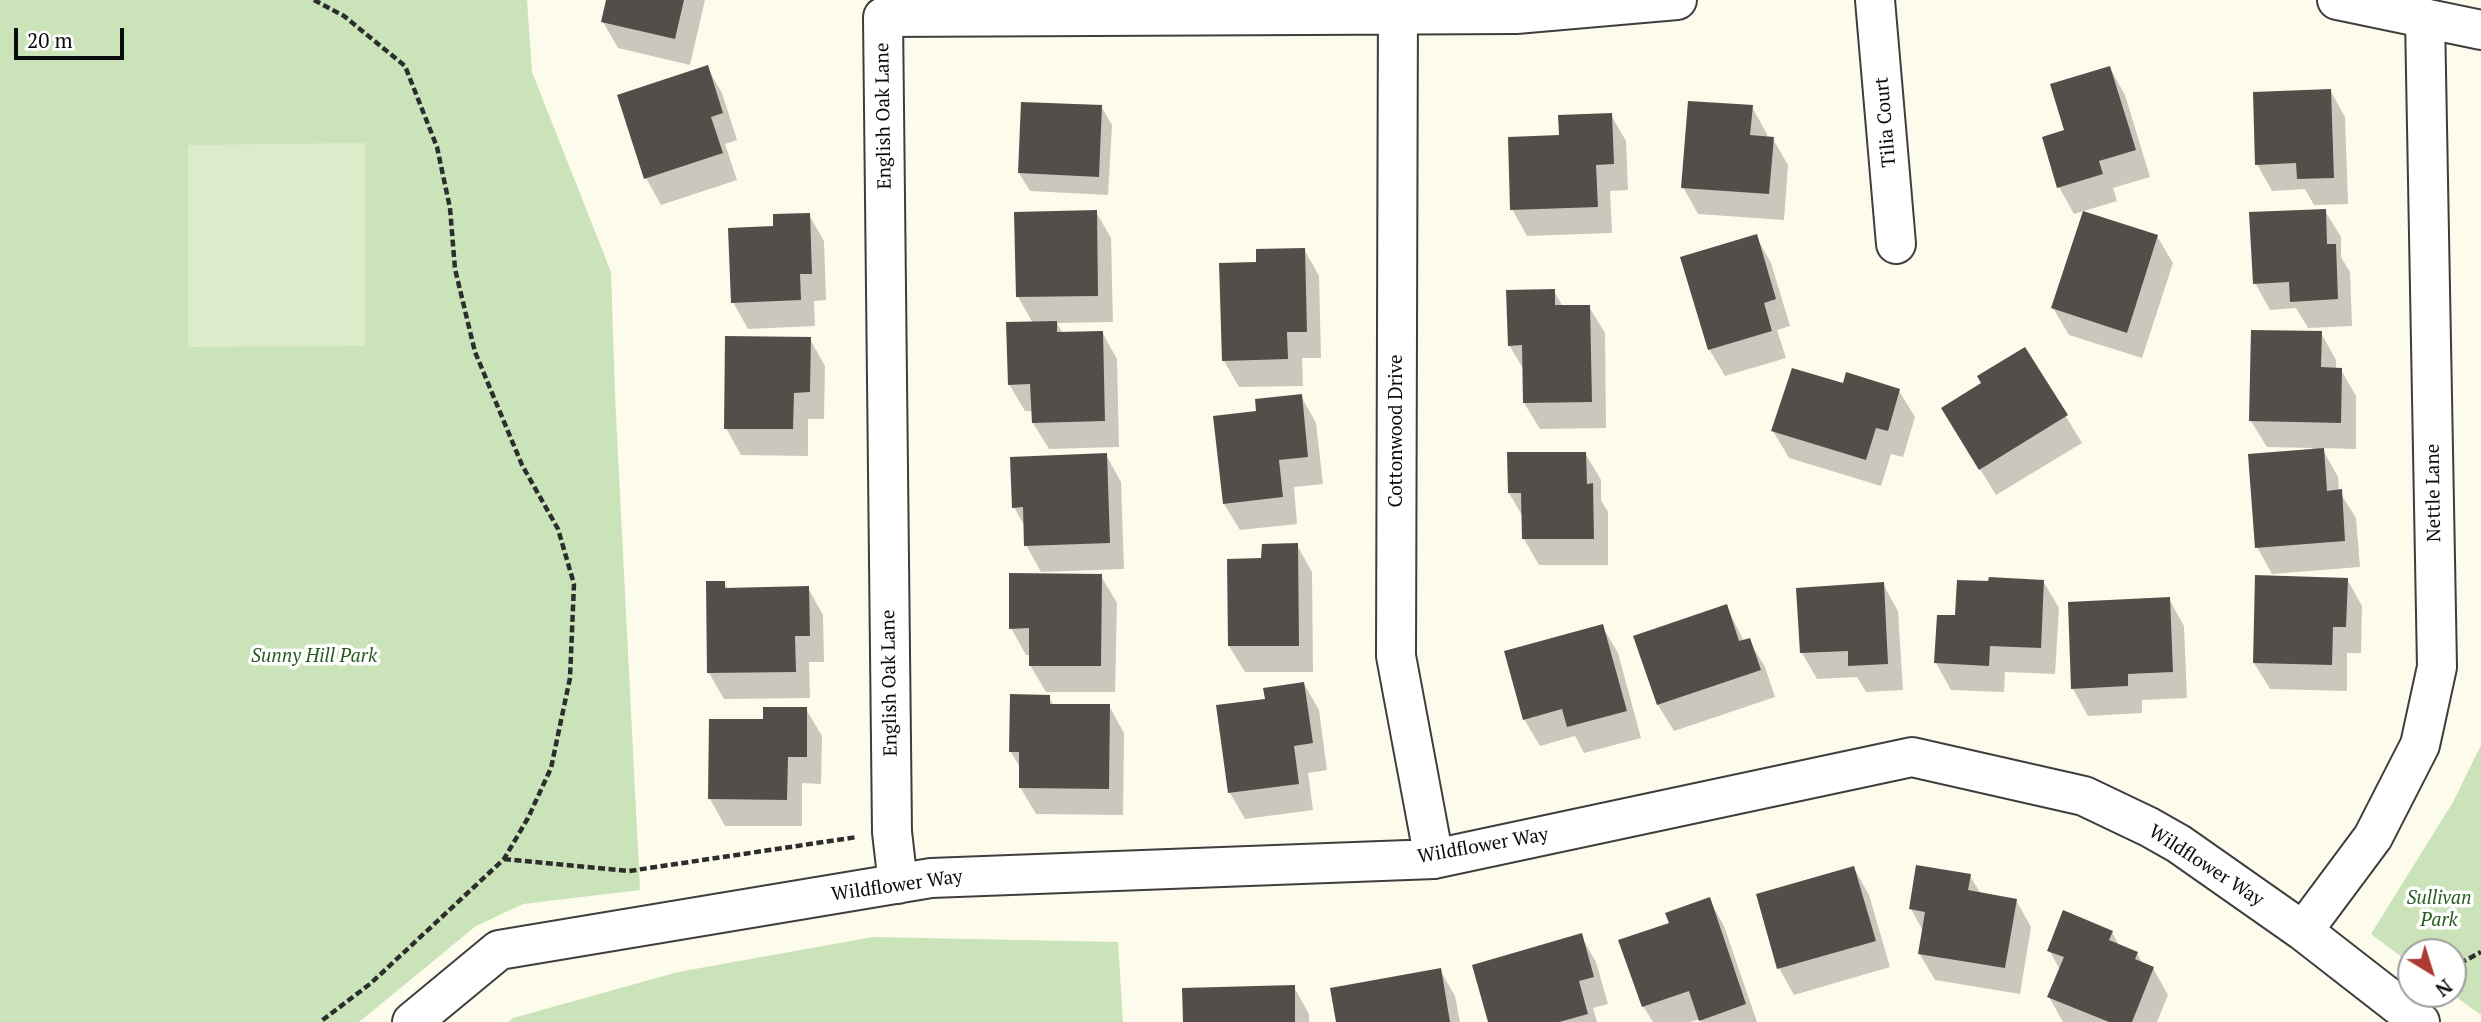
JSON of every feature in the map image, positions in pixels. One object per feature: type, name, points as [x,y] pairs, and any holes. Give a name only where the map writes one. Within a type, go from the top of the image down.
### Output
[{"type":"street","name":"English Oak Lane","points":[[898,884],[892,832],[883,17],[1398,7],[1517,14],[1677,0]]},
{"type":"street","name":"Tilia Court","points":[[1875,0],[1896,244]]},
{"type":"street","points":[[2337,0],[2481,30]]},
{"type":"street","name":"Cottonwood Drive","points":[[1398,7],[1396,656],[1434,859]]},
{"type":"street","name":"Nettle Lane","points":[[2303,931],[2373,837],[2420,745],[2437,667],[2425,18]]},
{"type":"street","name":"Wildflower Way","points":[[412,1022],[499,950],[931,878],[1434,859],[1912,757],[2084,796],[2179,844],[2303,931],[2420,1022]]},
{"type":"path","points":[[314,0],[344,16],[405,66],[437,147],[450,208],[455,269],[475,352],[522,465],[558,529],[574,584],[570,678],[551,768],[528,818],[504,859],[370,985],[320,1022]]},
{"type":"path","points":[[504,859],[629,871],[892,832]]},
{"type":"green space","name":"Sunny Hill Park","points":[[0,0],[527,0],[532,72],[611,272],[640,890],[523,904],[476,926],[359,1022],[0,1022]]},
{"type":"green space","points":[[365,143],[365,346],[188,347],[188,145]]},
{"type":"green space","name":"Sullivan Park","points":[[2481,745],[2481,1015],[2467,1005],[2467,938],[2397,938],[2397,954],[2371,934],[2453,802]]},
{"type":"green space","points":[[873,937],[1118,942],[1123,1022],[508,1022],[513,1018],[678,972]]},
{"type":"building","points":[[606,0],[684,0],[675,39],[601,22]]},
{"type":"building","points":[[708,65],[723,113],[711,117],[723,153],[644,179],[617,95]]},
{"type":"building","points":[[2110,66],[2136,150],[2099,161],[2103,174],[2057,188],[2042,137],[2064,130],[2050,84]]},
{"type":"building","points":[[2331,89],[2334,178],[2297,179],[2296,163],[2255,165],[2253,92]]},
{"type":"building","points":[[1688,101],[1753,105],[1750,135],[1774,137],[1769,194],[1681,188]]},
{"type":"building","points":[[1021,102],[1102,105],[1099,177],[1018,173]]},
{"type":"building","points":[[1612,113],[1614,164],[1596,165],[1598,207],[1510,210],[1508,137],[1559,135],[1558,115]]},
{"type":"building","points":[[2326,209],[2327,244],[2336,244],[2338,299],[2290,302],[2289,282],[2253,284],[2249,212]]},
{"type":"building","points":[[1097,210],[1098,296],[1016,297],[1014,212]]},
{"type":"building","points":[[2083,211],[2158,235],[2127,333],[2051,308]]},
{"type":"building","points":[[810,213],[812,274],[800,274],[801,300],[731,303],[728,228],[773,226],[773,214]]},
{"type":"building","points":[[1757,234],[1776,299],[1764,303],[1772,331],[1708,350],[1680,257]]},
{"type":"building","points":[[1305,248],[1307,332],[1287,332],[1288,359],[1222,361],[1219,263],[1256,262],[1256,249]]},
{"type":"building","points":[[1555,289],[1555,305],[1590,305],[1592,402],[1523,403],[1522,345],[1508,346],[1506,290]]},
{"type":"building","points":[[1057,321],[1057,332],[1103,331],[1105,421],[1032,423],[1030,384],[1008,385],[1006,322]]},
{"type":"building","points":[[2251,330],[2322,331],[2321,367],[2342,368],[2341,423],[2249,421]]},
{"type":"building","points":[[725,336],[811,337],[810,392],[794,393],[793,429],[724,429]]},
{"type":"building","points":[[2025,347],[2068,415],[1979,470],[1941,408],[1981,383],[1977,376]]},
{"type":"building","points":[[1792,368],[1843,383],[1846,372],[1900,389],[1888,431],[1876,428],[1866,460],[1771,431]]},
{"type":"building","points":[[1302,394],[1308,457],[1279,460],[1283,497],[1223,504],[1213,416],[1256,411],[1255,399]]},
{"type":"building","points":[[2324,448],[2327,491],[2342,489],[2345,541],[2255,548],[2248,454]]},
{"type":"building","points":[[1507,452],[1586,452],[1587,484],[1593,483],[1594,539],[1522,539],[1521,493],[1508,493]]},
{"type":"building","points":[[1107,453],[1110,543],[1024,546],[1023,507],[1012,508],[1010,457]]},
{"type":"building","points":[[1298,543],[1299,646],[1228,646],[1227,559],[1261,558],[1262,544]]},
{"type":"building","points":[[1009,573],[1102,574],[1101,666],[1029,666],[1029,628],[1009,629]]},
{"type":"building","points":[[2255,575],[2348,578],[2346,627],[2333,627],[2332,665],[2253,663]]},
{"type":"building","points":[[1989,577],[2044,580],[2041,648],[1990,646],[1989,666],[1934,663],[1937,615],[1955,615],[1957,580],[1988,581]]},
{"type":"building","points":[[706,581],[725,581],[725,588],[809,586],[810,636],[795,636],[796,672],[707,673]]},
{"type":"building","points":[[1884,582],[1888,664],[1848,666],[1848,651],[1800,653],[1796,588]]},
{"type":"building","points":[[2170,597],[2173,672],[2128,674],[2128,686],[2071,689],[2068,602]]},
{"type":"building","points":[[1727,604],[1739,641],[1750,638],[1761,670],[1657,705],[1633,636]]},
{"type":"building","points":[[1603,624],[1627,711],[1567,727],[1562,709],[1523,720],[1504,651]]},
{"type":"building","points":[[1304,682],[1313,743],[1294,746],[1299,784],[1228,793],[1216,705],[1265,699],[1263,688]]},
{"type":"building","points":[[1010,694],[1050,695],[1050,704],[1110,704],[1109,789],[1019,788],[1019,752],[1009,752]]},
{"type":"building","points":[[763,707],[807,707],[807,757],[788,757],[787,800],[708,799],[709,719],[763,719]]},
{"type":"building","points":[[1916,865],[1971,874],[1968,890],[2017,899],[2005,968],[1918,954],[1925,912],[1909,909]]},
{"type":"building","points":[[1854,866],[1876,941],[1777,969],[1756,894]]},
{"type":"building","points":[[1710,897],[1746,1004],[1699,1021],[1689,991],[1642,1007],[1618,940],[1669,923],[1665,913]]},
{"type":"building","points":[[2063,910],[2113,931],[2109,940],[2138,952],[2135,959],[2154,967],[2132,1022],[2109,1022],[2047,997],[2064,957],[2047,951]]},
{"type":"building","points":[[1582,933],[1594,977],[1579,981],[1588,1014],[1559,1022],[1488,1022],[1472,965]]},
{"type":"building","points":[[1441,968],[1450,1022],[1336,1022],[1330,988]]},
{"type":"building","points":[[1295,985],[1295,1022],[1183,1022],[1182,988]]}]
